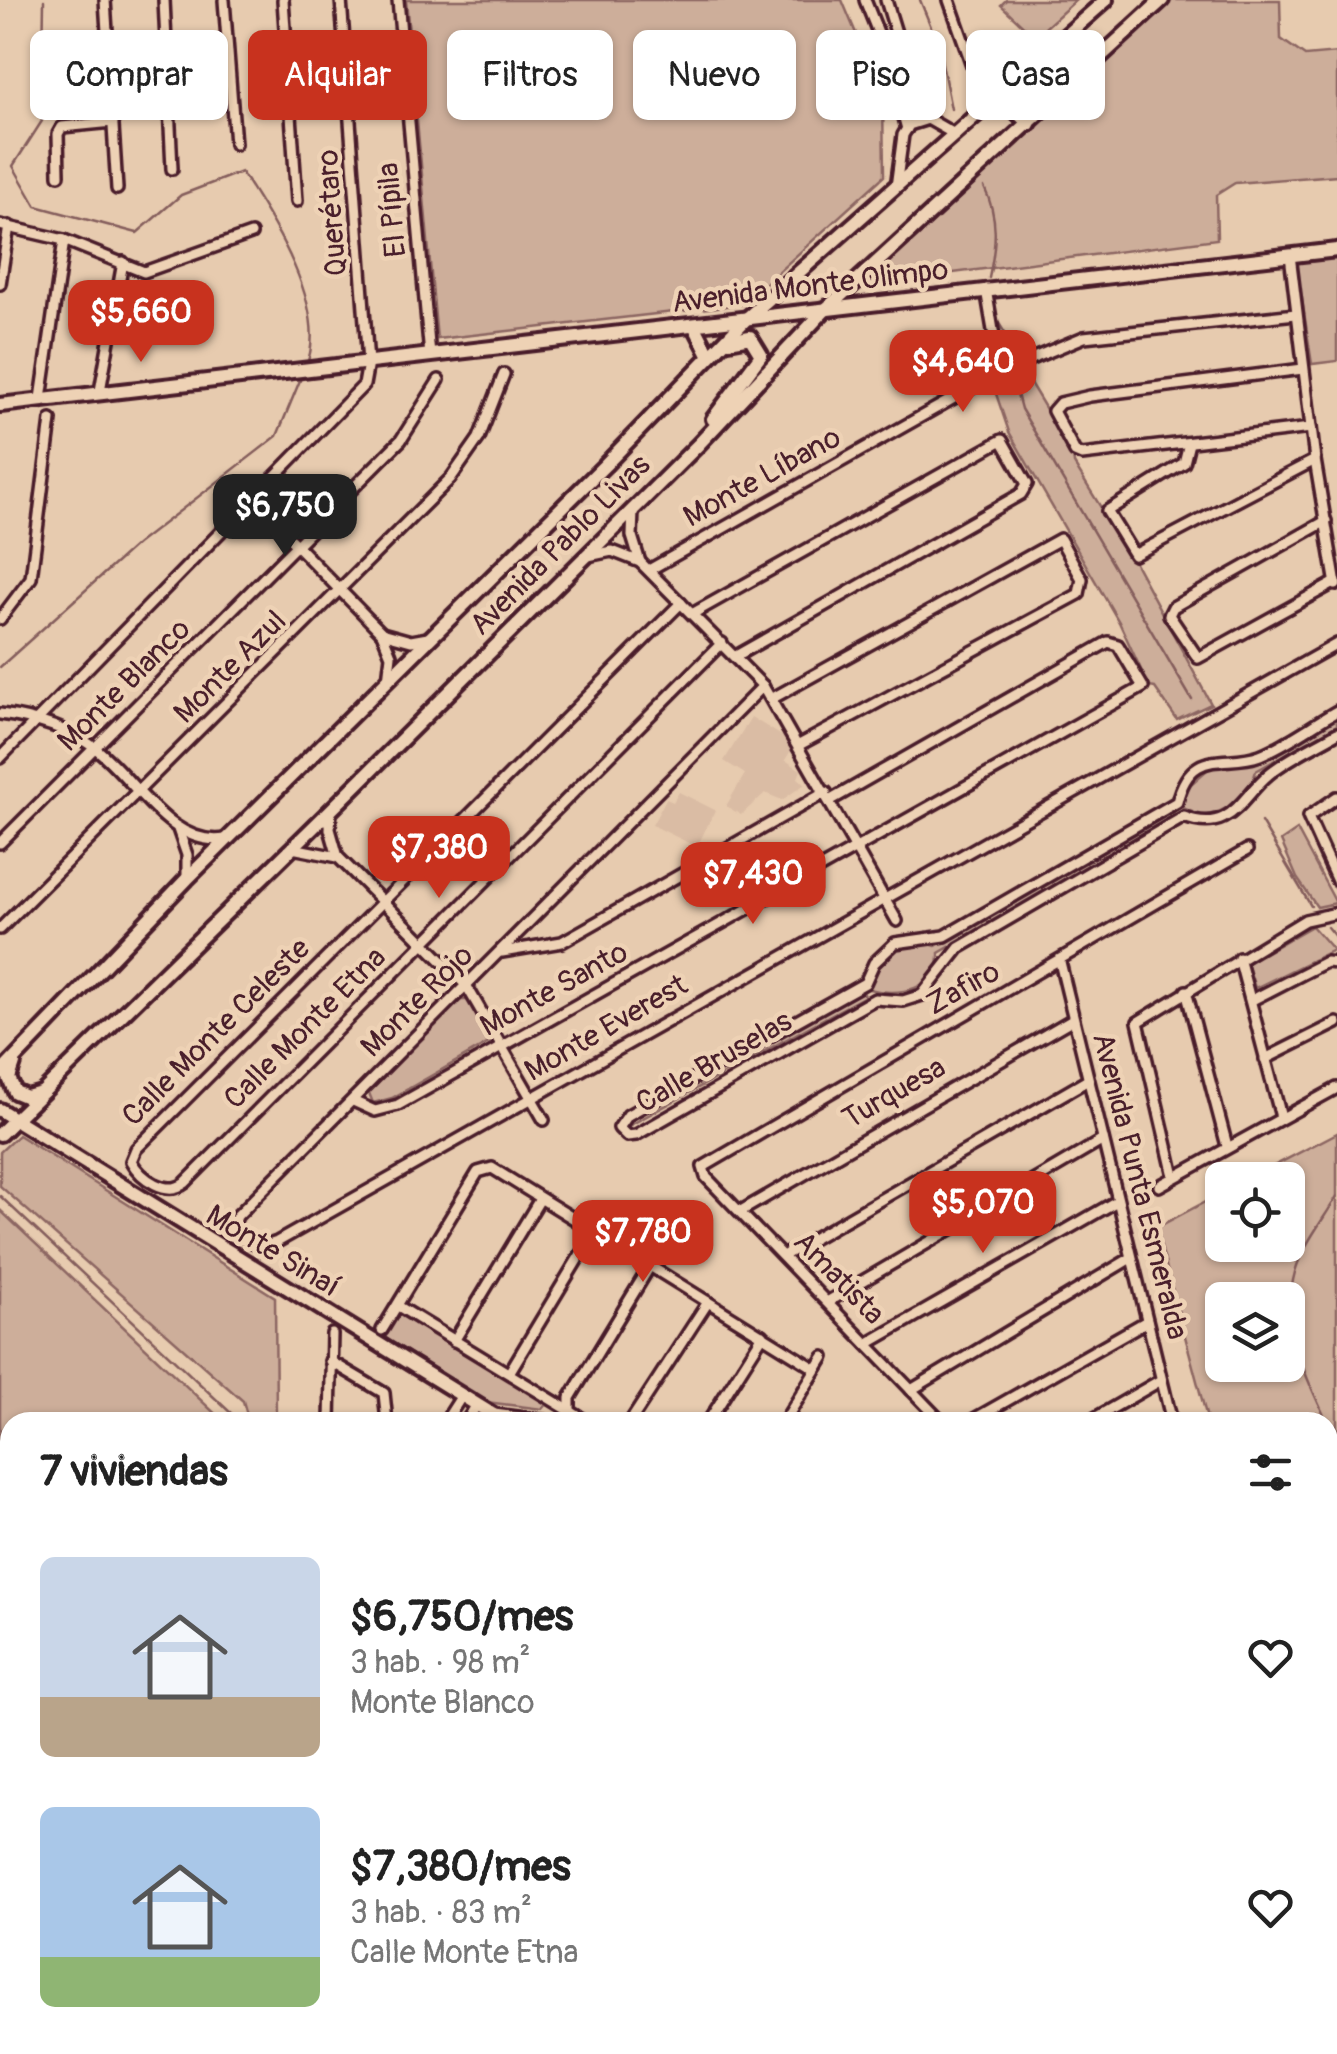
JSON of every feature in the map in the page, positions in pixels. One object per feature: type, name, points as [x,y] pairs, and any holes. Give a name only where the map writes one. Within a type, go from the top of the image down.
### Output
[{"type":"main road","points":[[1074,30],[1106,0]]},
{"type":"main road","name":"Avenida Pablo Livas","points":[[0,1134],[52,1087],[586,556],[824,311],[1162,0]]},
{"type":"main road","points":[[745,320],[973,120]]},
{"type":"main road","points":[[1024,120],[1028,124]]},
{"type":"main road","name":"Avenida Monte Olimpo","points":[[0,405],[1337,250]]},
{"type":"main road","name":"Avenida Pablo Livas","points":[[0,1074],[187,879],[745,320]]},
{"type":"main road","points":[[694,325],[710,356]]},
{"type":"main road","points":[[698,444],[760,358],[760,347],[750,337],[740,336],[722,344]]},
{"type":"main road","points":[[20,1053],[9,1078],[15,1092],[31,1098],[52,1087]]},
{"type":"main road","name":"Monte Sinaí","points":[[0,1110],[487,1412]]},
{"type":"street","points":[[106,0],[117,189]]},
{"type":"street","points":[[164,0],[172,169]]},
{"type":"street","points":[[224,0],[235,144]]},
{"type":"street","points":[[283,0],[297,201]]},
{"type":"street","name":"Querétaro","points":[[340,0],[368,363]]},
{"type":"street","name":"El Pípila","points":[[398,0],[430,356]]},
{"type":"street","points":[[865,0],[887,55],[906,129],[896,188]]},
{"type":"street","points":[[886,0],[895,30]]},
{"type":"street","points":[[950,0],[966,48]]},
{"type":"street","points":[[906,129],[919,120]]},
{"type":"street","points":[[926,120],[956,135]]},
{"type":"street","points":[[59,175],[58,134],[62,128],[113,122]]},
{"type":"street","points":[[0,284],[5,226],[64,240],[149,272],[251,234]]},
{"type":"street","points":[[41,399],[64,240]]},
{"type":"street","points":[[1290,255],[1315,460],[1326,520],[1336,585],[1194,656],[1169,614],[1173,606],[1326,520]]},
{"type":"street","points":[[100,391],[123,262]]},
{"type":"street","points":[[986,289],[1000,372]]},
{"type":"street","name":"Monte Líbano","points":[[649,570],[1000,372],[1084,337],[1296,314]]},
{"type":"street","points":[[0,758],[358,394],[368,363]]},
{"type":"street","points":[[1303,369],[1090,396],[1060,403],[1053,412],[1074,452],[1311,428]]},
{"type":"street","name":"Monte Azul","points":[[0,928],[451,478],[478,438],[504,374]]},
{"type":"street","name":"Monte Blanco","points":[[0,844],[401,440],[439,380]]},
{"type":"street","points":[[0,619],[25,592],[31,578],[51,420]]},
{"type":"street","points":[[692,614],[1002,440],[1027,484],[1021,494],[736,656]]},
{"type":"street","points":[[1189,443],[1190,452],[1184,462],[1107,514],[1138,556],[1315,460]]},
{"type":"street","points":[[254,502],[382,633],[390,655],[388,680]]},
{"type":"street","points":[[635,504],[632,536],[640,562]]},
{"type":"street","points":[[773,698],[1060,540],[1082,578],[1079,594],[801,744]]},
{"type":"street","points":[[586,556],[612,552],[640,562],[763,686],[801,744],[897,921]]},
{"type":"street","name":"Calle Monte Celeste","points":[[174,1190],[140,1174],[131,1161],[136,1148],[682,603]]},
{"type":"street","points":[[382,633],[410,641],[432,637]]},
{"type":"street","name":"Calle Monte Etna","points":[[174,1190],[425,944],[722,642]]},
{"type":"street","name":"Monte Santo","points":[[353,1101],[375,1111],[398,1104],[1143,686],[1118,645],[1108,642],[828,796]]},
{"type":"street","name":"Monte Everest","points":[[247,1240],[265,1246],[533,1099],[1337,644]]},
{"type":"street","name":"Monte Rojo","points":[[247,1240],[234,1225],[237,1216],[763,686]]},
{"type":"street","name":"Calle Bruselas","points":[[1337,711],[1264,754],[1218,758],[1198,768],[1184,782],[1178,802],[945,936],[895,943],[874,963],[866,984],[628,1115],[620,1128],[627,1136],[636,1135],[875,999],[902,1001],[922,994],[960,948],[1184,817],[1208,821],[1239,810],[1272,771],[1337,732]]},
{"type":"street","points":[[0,714],[35,720],[96,749],[178,829],[187,854],[187,879]]},
{"type":"street","points":[[502,952],[562,942],[828,796]]},
{"type":"street","points":[[1337,797],[1308,818],[1337,880]]},
{"type":"street","points":[[1178,802],[1184,817]]},
{"type":"street","points":[[331,810],[330,829],[338,857],[466,985],[544,1120]]},
{"type":"street","points":[[178,829],[210,840],[229,838]]},
{"type":"street","points":[[292,848],[338,857]]},
{"type":"street","name":"Zafiro","points":[[703,1167],[1248,850]]},
{"type":"street","points":[[1174,1176],[1137,1028],[1142,1016],[1305,920],[1337,913]]},
{"type":"street","points":[[1239,958],[1281,1117]]},
{"type":"street","name":"Avenida Punta Esmeralda","points":[[1060,962],[1170,1412]]},
{"type":"street","points":[[1252,1000],[1326,962],[1337,963]]},
{"type":"street","points":[[866,984],[875,999]]},
{"type":"street","points":[[1186,990],[1227,1146]]},
{"type":"street","name":"Turquesa","points":[[741,1211],[1073,1018]]},
{"type":"street","points":[[1265,1059],[1337,1022]]},
{"type":"street","points":[[783,1256],[1088,1080]]},
{"type":"street","points":[[1160,1186],[1337,1088]]},
{"type":"street","points":[[827,1302],[1103,1140]]},
{"type":"street","name":"Amatista","points":[[703,1167],[706,1177],[932,1412]]},
{"type":"street","points":[[382,1330],[478,1172],[492,1168],[816,1370]]},
{"type":"street","points":[[454,1341],[540,1199]]},
{"type":"street","points":[[867,1344],[1118,1201]]},
{"type":"street","points":[[509,1373],[594,1232]]},
{"type":"street","points":[[224,1250],[247,1240]]},
{"type":"street","points":[[911,1390],[1132,1258]]},
{"type":"street","points":[[570,1411],[570,1398],[650,1266]]},
{"type":"street","points":[[636,1412],[708,1302]]},
{"type":"street","points":[[398,1306],[570,1411]]},
{"type":"street","points":[[987,1412],[1147,1321]]},
{"type":"street","points":[[330,1412],[332,1334]]},
{"type":"street","points":[[714,1412],[763,1334]]},
{"type":"street","points":[[790,1412],[824,1357]]},
{"type":"street","points":[[330,1361],[380,1391],[388,1401],[388,1412]]},
{"type":"street","points":[[1106,1412],[1162,1380]]},
{"type":"street","points":[[451,1412],[461,1396]]},
{"type":"street","points":[[555,1412],[558,1404],[570,1398]]},
{"type":"street","points":[[472,1412],[476,1406]]},
{"type":"shaded area","points":[[406,0],[842,0],[855,30],[816,30],[816,120],[883,120],[884,176],[743,304],[437,339],[417,120],[427,120],[427,30],[409,30]]},
{"type":"shaded area","points":[[1006,0],[1076,0],[1043,30],[1028,30],[1001,5]]},
{"type":"shaded area","points":[[1172,0],[1280,0],[1281,39],[1305,56],[1337,53],[1337,175],[1235,183],[1216,195],[1217,239],[867,284],[1043,120],[1105,120],[1105,62]]},
{"type":"shaded area","points":[[1337,257],[1337,361],[1312,364],[1296,261]]},
{"type":"shaded area","points":[[1021,368],[1131,556],[1211,704],[1177,720],[1155,688],[1149,687],[1119,622],[1009,432],[993,385]]},
{"type":"shaded area","points":[[751,717],[795,744],[785,760],[801,770],[798,778],[805,784],[782,800],[765,793],[741,815],[726,806],[745,774],[724,761]]},
{"type":"shaded area","points":[[1337,717],[1337,725],[1256,771],[1249,788],[1228,807],[1201,816],[1183,808],[1184,790],[1214,764],[1254,764]]},
{"type":"shaded area","points":[[679,792],[715,810],[697,847],[652,825],[666,799],[673,802]]},
{"type":"shaded area","points":[[1174,811],[1174,818],[939,953],[938,965],[925,983],[904,991],[869,989],[877,965],[895,946],[914,940],[936,946]]},
{"type":"shaded area","points":[[1297,830],[1336,903],[1317,907],[1297,878],[1281,841]]},
{"type":"shaded area","points":[[1312,926],[1333,950],[1255,988],[1247,963]]},
{"type":"shaded area","points":[[862,990],[865,996],[625,1128],[623,1123]]},
{"type":"shaded area","points":[[459,1000],[468,1000],[492,1041],[392,1098],[373,1103],[369,1093]]},
{"type":"shaded area","points":[[1337,1133],[1337,1412],[1205,1412],[1156,1228],[1205,1202],[1205,1262],[1305,1262],[1305,1162],[1281,1162]]},
{"type":"shaded area","points":[[18,1135],[275,1297],[276,1412],[246,1412],[243,1401],[0,1186],[0,1152]]},
{"type":"shaded area","points":[[0,1210],[213,1412],[0,1412]]},
{"type":"shaded area","points":[[400,1313],[547,1403],[542,1409],[486,1402],[383,1336]]},
{"type":"waterway","points":[[44,0],[42,121],[13,166],[36,206],[137,233],[181,195],[241,172],[282,239],[304,292],[311,344],[306,366]]},
{"type":"waterway","points":[[920,0],[938,44],[951,109]]},
{"type":"waterway","points":[[984,187],[995,232],[989,278]]},
{"type":"waterway","points":[[994,296],[997,320],[1012,345]]},
{"type":"waterway","points":[[0,667],[137,544],[277,436],[303,373]]},
{"type":"waterway","points":[[1013,379],[1021,409],[1192,700]]},
{"type":"waterway","points":[[1261,822],[1311,906]]},
{"type":"waterway","points":[[1327,927],[1337,939]]},
{"type":"waterway","points":[[0,1196],[230,1412]]},
{"type":"waterway","points":[[1323,1412],[1297,1349],[1291,1292],[1303,1252],[1337,1196]]}]
